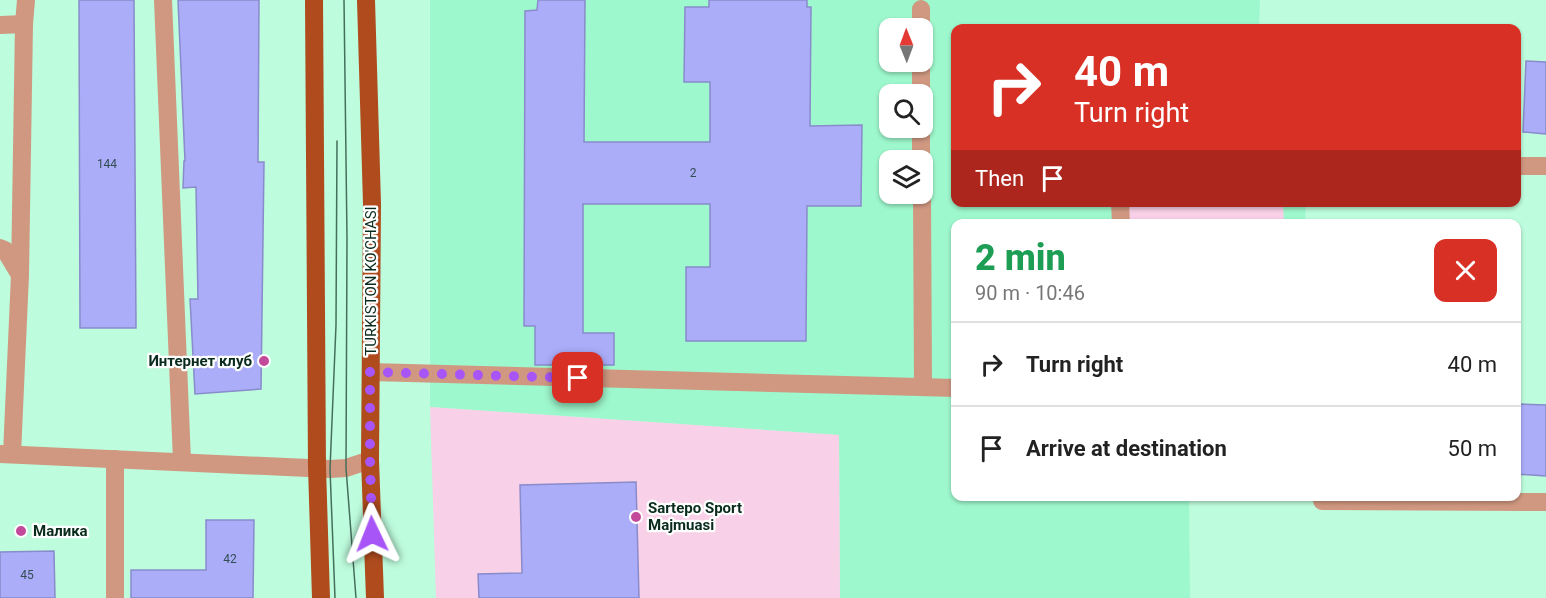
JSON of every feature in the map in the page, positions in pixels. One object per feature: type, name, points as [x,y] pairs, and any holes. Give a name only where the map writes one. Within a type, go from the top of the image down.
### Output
[{"type":"main road","points":[[314,0],[317,467],[321,598]]},
{"type":"main road","name":"TURKISTON KO'CHASI","points":[[366,0],[372,204],[370,460],[375,598]]},
{"type":"street","points":[[26,0],[20,275],[6,454],[346,468],[370,460]]},
{"type":"street","points":[[163,0],[182,461]]},
{"type":"street","points":[[921,9],[921,18]]},
{"type":"street","points":[[0,25],[24,24]]},
{"type":"street","points":[[1521,166],[1546,166]]},
{"type":"street","points":[[922,204],[923,387]]},
{"type":"street","points":[[0,248],[5,250],[20,275]]},
{"type":"street","points":[[370,372],[951,388]]},
{"type":"street","points":[[115,459],[116,598]]},
{"type":"street","points":[[1322,501],[1546,502]]},
{"type":"shaded area","points":[[430,0],[1260,0],[1259,24],[951,24],[951,207],[1306,207],[1305,219],[951,219],[951,501],[1189,501],[1190,598],[840,598],[839,435],[430,407]]},
{"type":"shaded area","points":[[1125,207],[1283,207],[1284,219],[1125,219]]},
{"type":"shaded area","name":"Sartepo Sport Majmuasi","points":[[430,407],[839,435],[840,598],[436,598]]},
{"type":"building","points":[[79,0],[134,0],[136,328],[80,328]]},
{"type":"building","points":[[178,0],[259,0],[258,162],[264,162],[261,389],[195,394],[190,299],[198,299],[196,187],[183,188],[185,161]]},
{"type":"building","points":[[538,0],[585,0],[584,142],[710,142],[710,82],[684,82],[685,7],[709,7],[709,0],[807,0],[807,7],[811,7],[810,126],[862,125],[861,206],[807,206],[806,341],[686,341],[686,267],[710,267],[710,204],[583,204],[583,333],[614,333],[614,365],[535,365],[535,326],[524,326],[525,11],[537,10]]},
{"type":"building","points":[[1526,61],[1546,62],[1546,134],[1523,132]]},
{"type":"building","points":[[1521,404],[1546,405],[1546,476],[1521,474]]},
{"type":"building","points":[[636,482],[639,598],[479,598],[478,574],[522,573],[520,485]]},
{"type":"building","points":[[206,520],[254,520],[253,598],[131,598],[131,570],[206,570]]},
{"type":"building","points":[[54,551],[55,598],[0,598],[0,552]]},
{"type":"tram line","points":[[344,0],[347,238],[346,468],[356,598]]},
{"type":"tram line","points":[[335,598],[330,469],[336,325],[337,141]]},
{"type":"place","name":"Интернет клуб","points":[[264,361]]},
{"type":"place","name":"Sartepo Sport Majmuasi","points":[[636,517]]},
{"type":"place","name":"Малика","points":[[21,531]]},
{"type":"route","points":[[372,534],[370,372],[578,378]]}]
